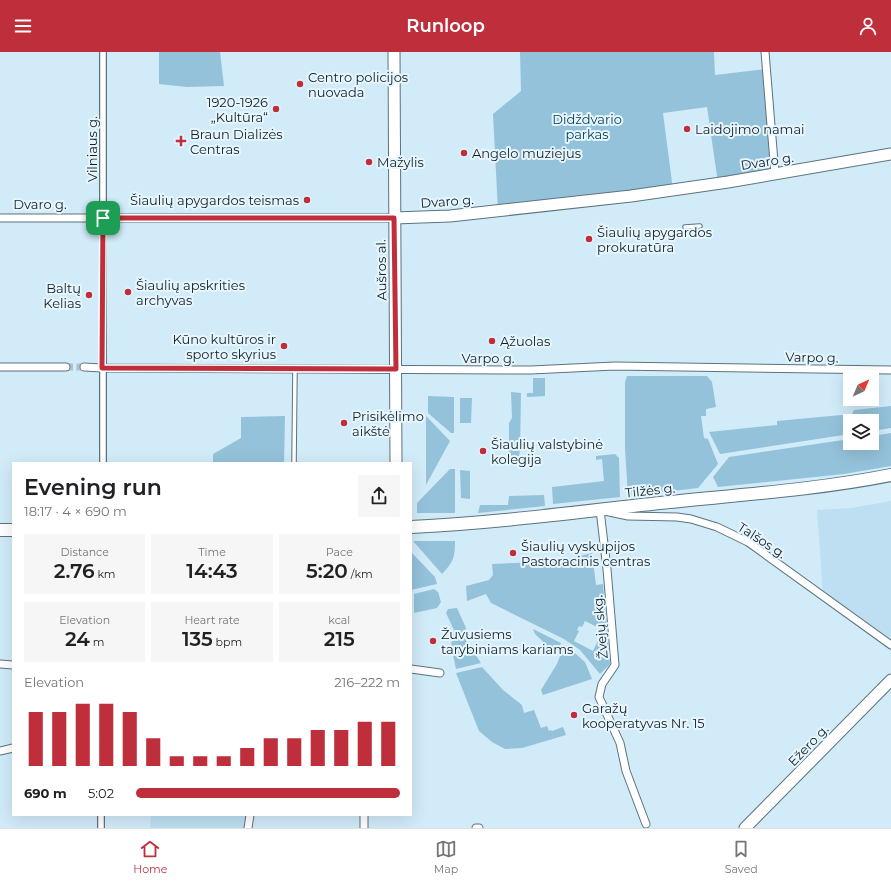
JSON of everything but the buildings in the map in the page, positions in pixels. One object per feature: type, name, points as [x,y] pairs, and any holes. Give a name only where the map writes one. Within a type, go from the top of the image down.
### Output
[{"type":"highway","name":"Tilžės g.","points":[[412,527],[504,521],[818,486],[866,480],[891,475]]},
{"type":"highway","points":[[0,530],[12,530]]},
{"type":"main road","name":"Aušros al.","points":[[394,52],[396,462]]},
{"type":"main road","name":"Dvaro g.","points":[[394,218],[450,216],[562,205],[687,188],[891,154]]},
{"type":"main road","name":"Ežero g.","points":[[745,828],[891,680]]},
{"type":"street","name":"Vilniaus g.","points":[[103,52],[103,462]]},
{"type":"street","points":[[765,52],[775,174]]},
{"type":"street","name":"Dvaro g.","points":[[0,218],[394,218]]},
{"type":"street","name":"Varpo g.","points":[[84,367],[531,370],[614,366],[891,370]]},
{"type":"street","points":[[0,367],[66,367]]},
{"type":"street","name":"Talšos g.","points":[[600,510],[628,516],[677,517],[717,526],[748,542],[891,645]]},
{"type":"street","name":"Žvejų skg.","points":[[600,510],[607,569],[615,665],[602,684],[599,697],[620,743],[626,771],[646,824]]},
{"type":"street","points":[[0,664],[12,665]]},
{"type":"street","points":[[412,669],[440,673]]},
{"type":"street","points":[[0,751],[12,748]]},
{"type":"street","points":[[101,816],[101,828]]},
{"type":"street","points":[[248,828],[250,816]]},
{"type":"street","points":[[364,816],[364,828]]},
{"type":"lane","points":[[685,227],[700,226]]},
{"type":"lane","points":[[294,462],[295,368]]},
{"type":"shaded area","points":[[891,501],[891,645],[823,595],[817,510],[851,508]]},
{"type":"shaded area","points":[[151,816],[250,816],[248,828],[150,828]]},
{"type":"green space","points":[[159,52],[220,52],[224,86],[187,87],[159,84]]},
{"type":"green space","name":"Didždvario parkas","points":[[520,52],[714,52],[715,75],[766,69],[775,174],[718,183],[707,107],[663,113],[673,190],[498,211],[493,114],[521,91]]},
{"type":"green space","points":[[627,376],[707,376],[712,382],[716,407],[706,409],[706,416],[701,416],[704,438],[708,439],[718,464],[698,488],[628,496],[625,449],[625,382]]},
{"type":"green space","points":[[533,378],[545,378],[545,396],[527,397],[527,393],[533,393]]},
{"type":"green space","points":[[511,392],[521,393],[520,450],[519,456],[516,457],[509,453],[509,423],[512,418]]},
{"type":"green space","points":[[428,396],[454,397],[454,433],[451,433],[428,413]]},
{"type":"green space","points":[[460,398],[472,398],[471,423],[460,423]]},
{"type":"green space","points":[[891,406],[891,428],[879,430],[879,414],[852,414],[854,410]]},
{"type":"green space","points":[[843,415],[843,435],[720,454],[709,432],[777,425],[777,421]]},
{"type":"green space","points":[[285,416],[284,462],[213,462],[213,454],[241,438],[241,417]]},
{"type":"green space","points":[[426,416],[450,441],[426,485]]},
{"type":"green space","points":[[891,433],[891,466],[844,474],[718,487],[713,477],[729,457],[843,440],[843,450],[879,450],[879,435]]},
{"type":"green space","points":[[615,454],[619,458],[620,497],[553,504],[552,487],[604,481],[602,459],[596,460],[596,456]]},
{"type":"green space","points":[[450,469],[455,469],[455,513],[417,513],[417,503]]},
{"type":"green space","points":[[460,470],[470,471],[470,499],[461,498]]},
{"type":"green space","points":[[544,495],[545,506],[478,513],[480,505],[508,505],[509,496]]},
{"type":"green space","points":[[413,541],[455,541],[455,552],[453,559],[442,574]]},
{"type":"green space","points":[[412,553],[435,577],[437,584],[412,590]]},
{"type":"green space","points":[[592,553],[596,585],[603,584],[610,664],[600,674],[580,650],[564,639],[491,603],[486,594],[467,601],[466,586],[489,580],[493,575],[492,564],[561,561]],"holes":[[[585,621],[603,630],[593,651],[574,641],[579,631],[577,630],[579,626],[582,627]]]},
{"type":"green space","points":[[434,589],[438,592],[441,602],[437,608],[414,613],[414,594]]},
{"type":"green space","points":[[457,608],[466,628],[463,636],[481,663],[456,669],[451,646],[454,630],[446,613],[448,609]]},
{"type":"green space","points":[[533,629],[561,643],[556,654],[535,634]]},
{"type":"green space","points":[[567,646],[585,662],[592,679],[543,695],[541,690]]},
{"type":"green space","points":[[482,667],[503,690],[522,705],[524,713],[534,710],[541,728],[547,726],[549,731],[552,731],[563,727],[566,735],[522,748],[505,749],[492,742],[479,731],[456,673]]},
{"type":"tunnel","points":[[66,367],[84,367]]},
{"type":"place","name":"Centro policijos nuovada","points":[[300,84]]},
{"type":"place","name":"1920-1926 „Kultūra“","points":[[276,109]]},
{"type":"place","name":"Laidojimo namai","points":[[687,129]]},
{"type":"place","name":"Braun Dializės Centras","points":[[181,141]]},
{"type":"place","name":"Angelo muziejus","points":[[464,153]]},
{"type":"place","name":"Mažylis","points":[[369,162]]},
{"type":"place","name":"Šiaulių apygardos teismas","points":[[307,200]]},
{"type":"place","name":"Šiaulių apygardos prokuratūra","points":[[589,239]]},
{"type":"place","name":"Šiaulių apskrities archyvas","points":[[128,292]]},
{"type":"place","name":"Baltų Kelias","points":[[89,295]]},
{"type":"place","name":"Ąžuolas","points":[[492,341]]},
{"type":"place","name":"Kūno kultūros ir sporto skyrius","points":[[284,346]]},
{"type":"place","name":"Prisikėlimo aikštė","points":[[344,423]]},
{"type":"place","name":"Šiaulių valstybinė kolegija","points":[[483,451]]},
{"type":"place","name":"Šiaulių vyskupijos Pastoracinis centras","points":[[513,553]]},
{"type":"place","name":"Žuvusiems tarybiniams kariams","points":[[433,641]]},
{"type":"place","name":"Garažų kooperatyvas Nr. 15","points":[[574,715]]},
{"type":"route","points":[[103,218],[394,218],[396,369],[102,368],[103,218]]}]
